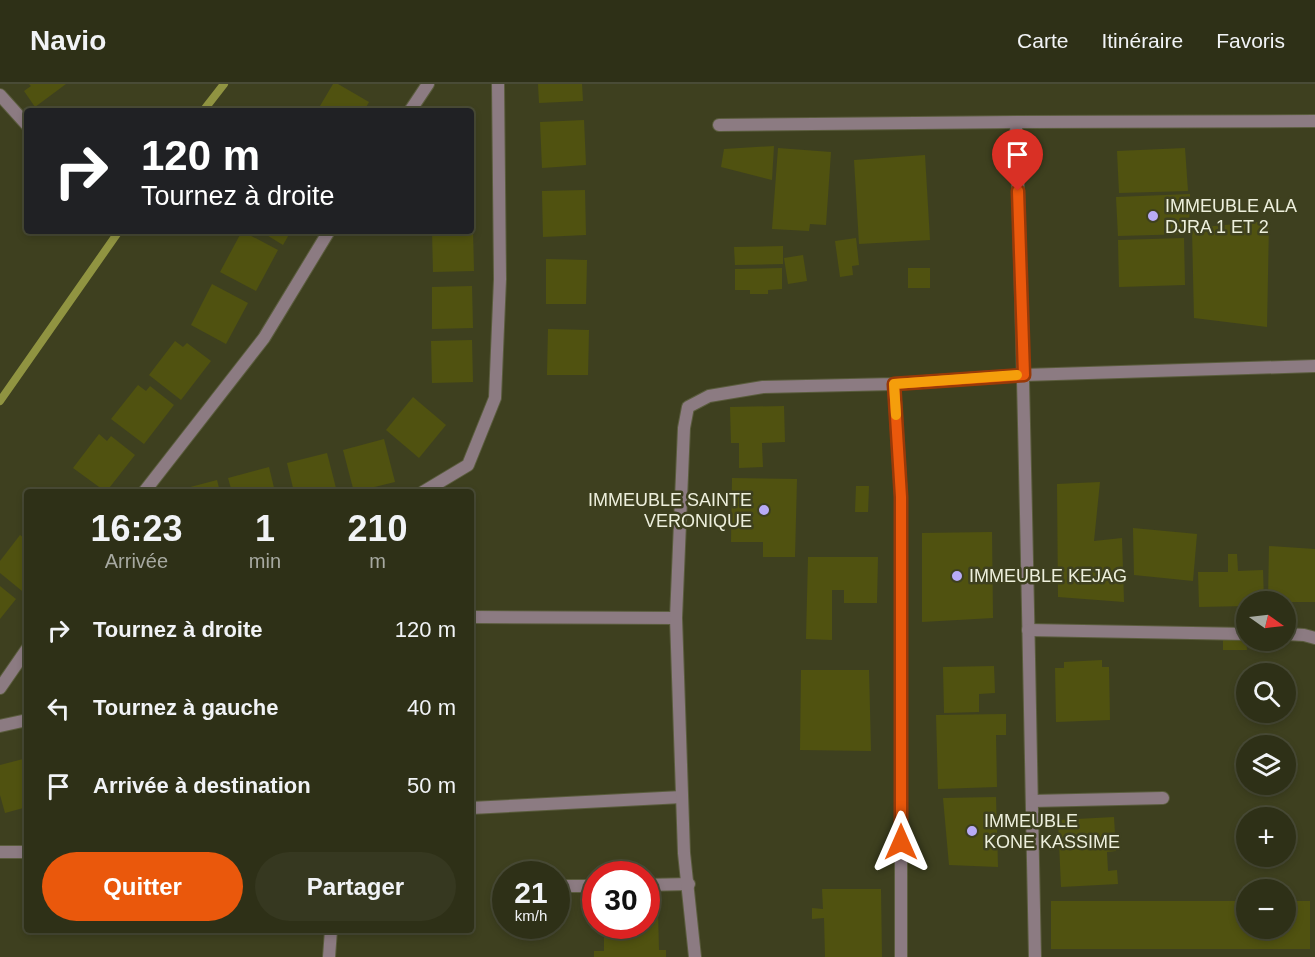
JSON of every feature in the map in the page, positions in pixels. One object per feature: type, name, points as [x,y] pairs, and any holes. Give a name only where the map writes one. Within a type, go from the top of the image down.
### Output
[{"type":"street","points":[[412,108],[428,84]]},
{"type":"street","points":[[428,489],[468,465],[495,398],[500,279],[498,84]]},
{"type":"street","points":[[0,95],[24,122]]},
{"type":"street","points":[[719,126],[1315,121]]},
{"type":"street","points":[[1016,122],[1024,375],[1035,957]]},
{"type":"street","points":[[146,489],[264,338],[327,234]]},
{"type":"street","points":[[695,957],[684,853],[676,618],[684,428],[688,407],[709,396],[763,387],[894,384],[1024,375],[1315,366]]},
{"type":"street","points":[[894,384],[901,497],[901,957]]},
{"type":"street","points":[[474,617],[676,618]]},
{"type":"street","points":[[1028,630],[1236,634]]},
{"type":"street","points":[[1296,635],[1315,638]]},
{"type":"street","points":[[0,688],[24,653]]},
{"type":"street","points":[[0,726],[24,721]]},
{"type":"street","points":[[474,807],[682,797]]},
{"type":"street","points":[[1032,801],[1162,798]]},
{"type":"street","points":[[0,852],[24,852]]},
{"type":"street","points":[[660,885],[688,884]]},
{"type":"street","points":[[329,957],[331,933]]},
{"type":"building","points":[[29,84],[66,84],[35,107],[24,91],[31,86]]},
{"type":"building","points":[[333,84],[338,84],[369,102],[366,108],[319,108]]},
{"type":"building","points":[[538,84],[582,84],[583,101],[539,103]]},
{"type":"building","points":[[584,120],[586,165],[542,168],[540,122]]},
{"type":"building","points":[[774,146],[772,180],[721,167],[724,149]]},
{"type":"building","points":[[778,148],[831,152],[826,225],[810,224],[809,231],[772,229]]},
{"type":"building","points":[[1185,148],[1188,191],[1119,193],[1117,151]]},
{"type":"building","points":[[925,155],[930,240],[859,244],[854,160]]},
{"type":"building","points":[[585,190],[586,235],[543,237],[542,191]]},
{"type":"building","name":"IMMEUBLE ALA DJRA 1 ET 2","points":[[1190,194],[1189,234],[1118,236],[1116,197]]},
{"type":"building","points":[[1269,221],[1267,327],[1194,318],[1192,228]]},
{"type":"building","points":[[240,234],[248,234],[278,250],[256,291],[220,272]]},
{"type":"building","points":[[265,234],[289,234],[283,245]]},
{"type":"building","points":[[432,234],[473,234],[474,271],[433,272]]},
{"type":"building","points":[[856,238],[859,265],[852,266],[853,275],[840,277],[835,241]]},
{"type":"building","points":[[1184,238],[1185,285],[1119,287],[1118,240]]},
{"type":"building","points":[[783,246],[783,264],[735,265],[734,247]]},
{"type":"building","points":[[803,255],[807,281],[788,284],[784,258]]},
{"type":"building","points":[[546,259],[587,260],[586,304],[546,304]]},
{"type":"building","points":[[782,268],[782,289],[768,290],[768,294],[750,294],[750,290],[735,290],[735,269]]},
{"type":"building","points":[[908,268],[930,268],[930,288],[908,288]]},
{"type":"building","points":[[212,284],[248,303],[226,344],[191,325]]},
{"type":"building","points":[[472,286],[473,328],[432,329],[432,287]]},
{"type":"building","points":[[548,329],[589,330],[588,375],[547,375]]},
{"type":"building","points":[[472,340],[473,382],[432,383],[431,341]]},
{"type":"building","points":[[175,341],[183,347],[187,343],[211,361],[181,400],[149,375]]},
{"type":"building","points":[[138,385],[146,391],[150,386],[174,405],[144,444],[111,419]]},
{"type":"building","points":[[413,397],[446,425],[419,458],[386,430]]},
{"type":"building","points":[[784,406],[785,442],[762,443],[763,467],[739,468],[739,443],[731,443],[730,407]]},
{"type":"building","points":[[99,434],[107,441],[111,436],[135,455],[108,489],[102,489],[73,468]]},
{"type":"building","points":[[384,439],[395,482],[366,489],[353,489],[343,450]]},
{"type":"building","points":[[327,453],[336,489],[293,489],[287,463]]},
{"type":"building","points":[[269,467],[274,489],[231,489],[228,478]]},
{"type":"building","name":"IMMEUBLE SAINTE VERONIQUE","points":[[732,478],[797,479],[795,557],[763,557],[763,542],[731,542]]},
{"type":"building","points":[[217,480],[219,489],[183,489]]},
{"type":"building","points":[[1100,482],[1094,541],[1122,538],[1124,602],[1058,597],[1057,484]]},
{"type":"building","points":[[856,486],[869,486],[868,512],[855,512]]},
{"type":"building","points":[[1133,528],[1197,534],[1193,581],[1134,575]]},
{"type":"building","name":"IMMEUBLE KEJAG","points":[[992,532],[993,618],[922,622],[922,533]]},
{"type":"building","points":[[20,535],[24,538],[24,593],[0,573],[0,561]]},
{"type":"building","points":[[1269,546],[1315,549],[1315,602],[1296,602],[1296,591],[1268,591]]},
{"type":"building","points":[[1228,554],[1237,554],[1238,571],[1263,570],[1264,591],[1236,591],[1236,606],[1199,607],[1198,572],[1228,572]]},
{"type":"building","points":[[808,557],[878,557],[877,603],[844,603],[844,590],[832,590],[832,640],[806,639]]},
{"type":"building","points":[[0,586],[16,599],[0,619]]},
{"type":"building","points":[[1236,636],[1236,650],[1223,650],[1223,637]]},
{"type":"building","points":[[1102,660],[1102,667],[1109,667],[1110,720],[1056,722],[1055,668],[1064,668],[1064,662]]},
{"type":"building","points":[[994,666],[995,693],[979,694],[979,712],[944,713],[943,667]]},
{"type":"building","points":[[801,670],[869,670],[871,751],[800,750]]},
{"type":"building","points":[[1006,714],[1006,735],[996,735],[997,787],[938,789],[936,715]]},
{"type":"building","points":[[24,759],[24,808],[5,813],[0,795],[0,765]]},
{"type":"building","name":"IMMEUBLE KONE KASSIME","points":[[996,797],[998,867],[949,865],[943,798]]},
{"type":"building","points":[[1114,817],[1116,851],[1107,852],[1108,871],[1117,870],[1118,884],[1061,887],[1058,820]]},
{"type":"building","points":[[822,889],[881,889],[882,957],[825,957],[824,918],[812,919],[812,908],[823,909]]},
{"type":"building","points":[[1051,901],[1236,901],[1236,939],[1296,939],[1296,901],[1310,901],[1310,949],[1051,949]]},
{"type":"building","points":[[604,939],[659,939],[659,950],[666,950],[666,957],[594,957],[594,951],[604,951]]},
{"type":"waterway","points":[[205,108],[224,84]]},
{"type":"waterway","points":[[0,401],[117,234]]},
{"type":"slow traffic","points":[[896,415],[894,384],[1017,375]]},
{"type":"place","name":"IMMEUBLE ALA DJRA 1 ET 2","points":[[1153,216]]},
{"type":"place","name":"IMMEUBLE SAINTE VERONIQUE","points":[[764,510]]},
{"type":"place","name":"IMMEUBLE KEJAG","points":[[957,576]]},
{"type":"place","name":"IMMEUBLE KONE KASSIME","points":[[972,831]]},
{"type":"route","points":[[901,842],[901,497],[894,384],[1024,375],[1018,191]]}]
